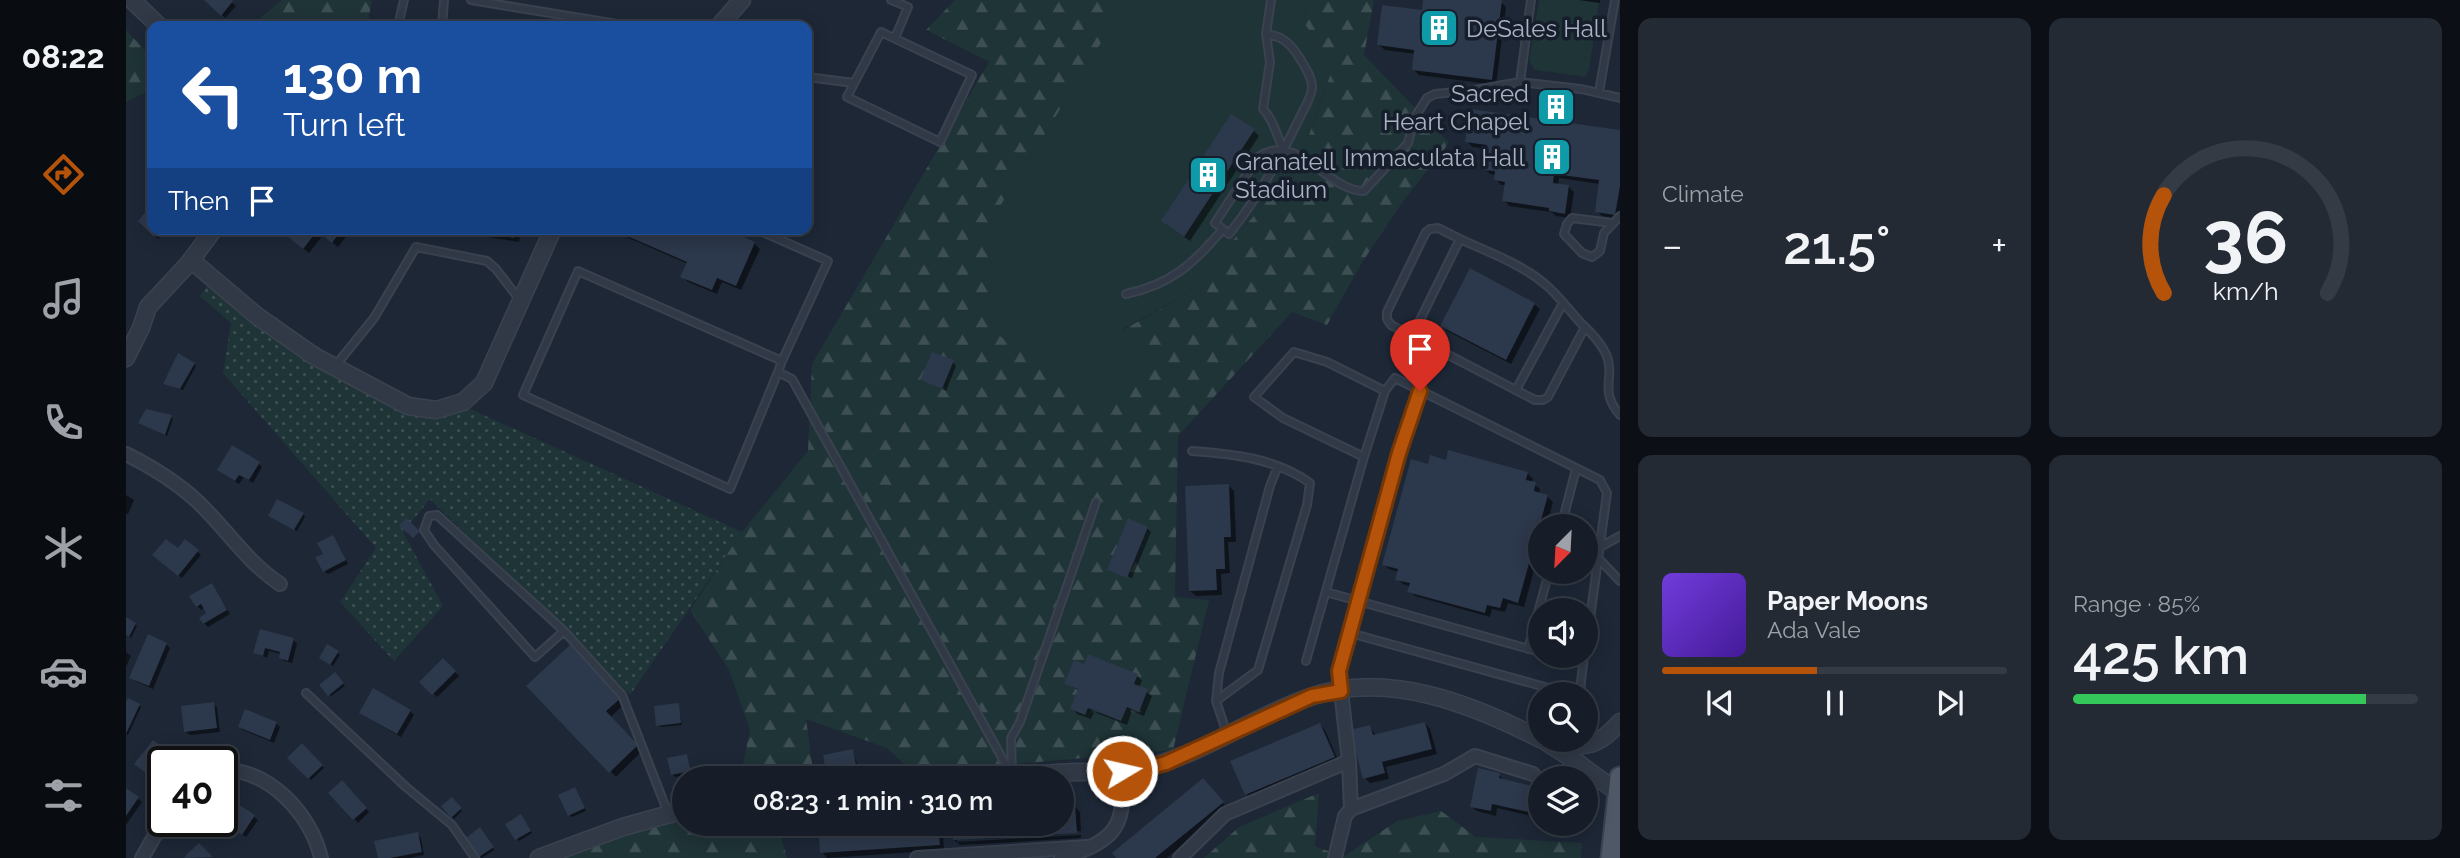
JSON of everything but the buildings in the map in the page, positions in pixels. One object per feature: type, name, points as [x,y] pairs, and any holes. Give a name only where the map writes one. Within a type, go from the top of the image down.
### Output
[{"type":"main road","points":[[1611,858],[1619,788]]},
{"type":"street","points":[[132,0],[154,21]]},
{"type":"street","points":[[723,21],[741,0]]},
{"type":"street","points":[[126,358],[148,307],[191,260],[210,235]]},
{"type":"street","points":[[191,260],[284,337],[408,406],[424,410],[450,407],[469,398],[484,383],[549,235]]},
{"type":"street","points":[[126,454],[181,488],[199,503],[249,560],[281,583]]},
{"type":"street","points":[[1074,773],[1144,769],[1166,763],[1312,696],[1341,691],[1386,688],[1422,693],[1483,711],[1528,733]]},
{"type":"street","points":[[1341,691],[1351,809]]},
{"type":"street","points":[[1598,741],[1609,736],[1620,722]]},
{"type":"street","points":[[1561,752],[1619,788]]},
{"type":"street","points":[[1335,858],[1345,816],[1351,809],[1444,775],[1475,756],[1528,772]]},
{"type":"street","points":[[1180,858],[1225,814],[1349,761]]},
{"type":"street","points":[[238,770],[262,779],[292,805],[312,831],[321,858]]},
{"type":"street","points":[[1061,858],[1099,842],[1115,828],[1122,801],[1122,771]]},
{"type":"street","points":[[539,858],[623,827],[672,814]]},
{"type":"street","points":[[142,858],[154,837]]},
{"type":"street","points":[[917,858],[1087,847]]},
{"type":"lane","points":[[399,21],[404,0]]},
{"type":"lane","points":[[442,21],[444,0]]},
{"type":"lane","points":[[471,0],[599,21]]},
{"type":"lane","points":[[891,0],[910,4],[895,38]]},
{"type":"lane","points":[[1271,0],[1266,34],[1270,62],[1263,109],[1271,117],[1273,129],[1284,151]]},
{"type":"lane","points":[[1520,82],[1531,0]]},
{"type":"lane","points":[[1599,92],[1615,0]]},
{"type":"lane","points":[[881,32],[972,75],[940,142],[847,97],[855,83],[881,32]]},
{"type":"lane","points":[[1266,34],[1280,35],[1294,49],[1309,74],[1312,89],[1284,151],[1250,208],[1229,234],[1215,223],[1258,157],[1267,151],[1284,151],[1315,165],[1344,188],[1364,191],[1408,144],[1415,117],[1427,98],[1436,94],[1520,82],[1599,92],[1620,98]]},
{"type":"lane","points":[[812,78],[855,83]]},
{"type":"lane","points":[[1612,223],[1572,218],[1564,234],[1582,253],[1591,257],[1600,251],[1604,233],[1620,216]]},
{"type":"lane","points":[[1585,327],[1548,397],[1535,400],[1391,325],[1387,312],[1426,232],[1438,228],[1545,284],[1585,327],[1602,347],[1608,360],[1608,397],[1619,413]]},
{"type":"lane","points":[[1126,294],[1147,289],[1177,275],[1194,261],[1223,229]]},
{"type":"lane","points":[[770,235],[828,261],[782,361],[730,489],[523,395],[578,271],[782,361]]},
{"type":"lane","points":[[1412,336],[1460,239]]},
{"type":"lane","points":[[334,367],[374,318],[416,247],[487,261],[521,302]]},
{"type":"lane","points":[[1516,390],[1563,303]]},
{"type":"lane","points":[[1364,457],[1283,418],[1254,397],[1294,352],[1327,362],[1385,391]]},
{"type":"lane","points":[[778,372],[792,379],[1006,766]]},
{"type":"lane","points":[[1306,661],[1364,457],[1385,391],[1395,378],[1600,480],[1607,493],[1598,558],[1620,581]]},
{"type":"lane","points":[[1341,691],[1339,671],[1399,453],[1420,391]]},
{"type":"lane","points":[[1192,451],[1238,455],[1297,473],[1310,483],[1307,505],[1258,670],[1216,701]]},
{"type":"lane","points":[[1227,736],[1216,701],[1219,673],[1270,486],[1278,466]]},
{"type":"lane","points":[[1564,514],[1576,468]]},
{"type":"lane","points":[[1012,766],[1012,738],[1045,653],[1096,502]]},
{"type":"lane","points":[[564,631],[535,657],[434,545],[424,530],[429,516],[437,515],[564,631],[622,695],[672,802]]},
{"type":"lane","points":[[1600,547],[1620,536]]},
{"type":"lane","points":[[1326,592],[1528,649]]},
{"type":"lane","points":[[1350,633],[1574,695],[1580,691],[1583,668]]},
{"type":"lane","points":[[306,693],[406,788],[452,825],[475,858]]},
{"type":"green space","points":[[282,0],[372,0],[368,21],[259,19]]},
{"type":"green space","points":[[955,0],[1130,0],[1117,17],[1123,330],[1187,294],[1285,179],[1305,146],[1332,69],[1306,26],[1305,0],[1374,0],[1364,55],[1449,143],[1404,200],[1363,261],[1327,325],[1292,312],[1178,436],[1175,597],[1209,600],[1173,750],[992,766],[906,766],[887,748],[806,719],[812,766],[743,766],[750,730],[729,670],[690,610],[742,532],[808,451],[812,364],[989,62],[926,30]]},
{"type":"green space","points":[[1130,0],[1305,0],[1306,26],[1332,69],[1305,146],[1285,179],[1187,294],[1123,329],[1154,354],[1102,410],[993,331],[989,224]]},
{"type":"green space","points":[[1539,0],[1599,3],[1589,70],[1585,77],[1535,70],[1529,61]]},
{"type":"green space","points":[[126,30],[147,53],[147,92],[126,102]]},
{"type":"green space","points":[[215,275],[399,403],[466,407],[742,532],[630,695],[430,499],[403,532],[443,606],[394,661],[340,602],[376,548],[223,373],[231,323],[200,296]]},
{"type":"green space","points":[[1319,793],[1315,846],[1343,857],[1397,821],[1441,811],[1476,837],[1582,843],[1581,858],[1204,858],[1239,827]]},
{"type":"green space","points":[[672,820],[672,836],[781,836],[787,858],[542,858]]},
{"type":"place","name":"DeSales Hall","points":[[1439,28]]},
{"type":"place","name":"Sacred Heart Chapel","points":[[1556,107]]},
{"type":"place","name":"Immaculata Hall","points":[[1552,157]]},
{"type":"place","name":"Granatell Stadium","points":[[1208,175]]},
{"type":"route","points":[[1122,771],[1166,763],[1296,702],[1341,691],[1339,671],[1399,453],[1420,391]]}]
